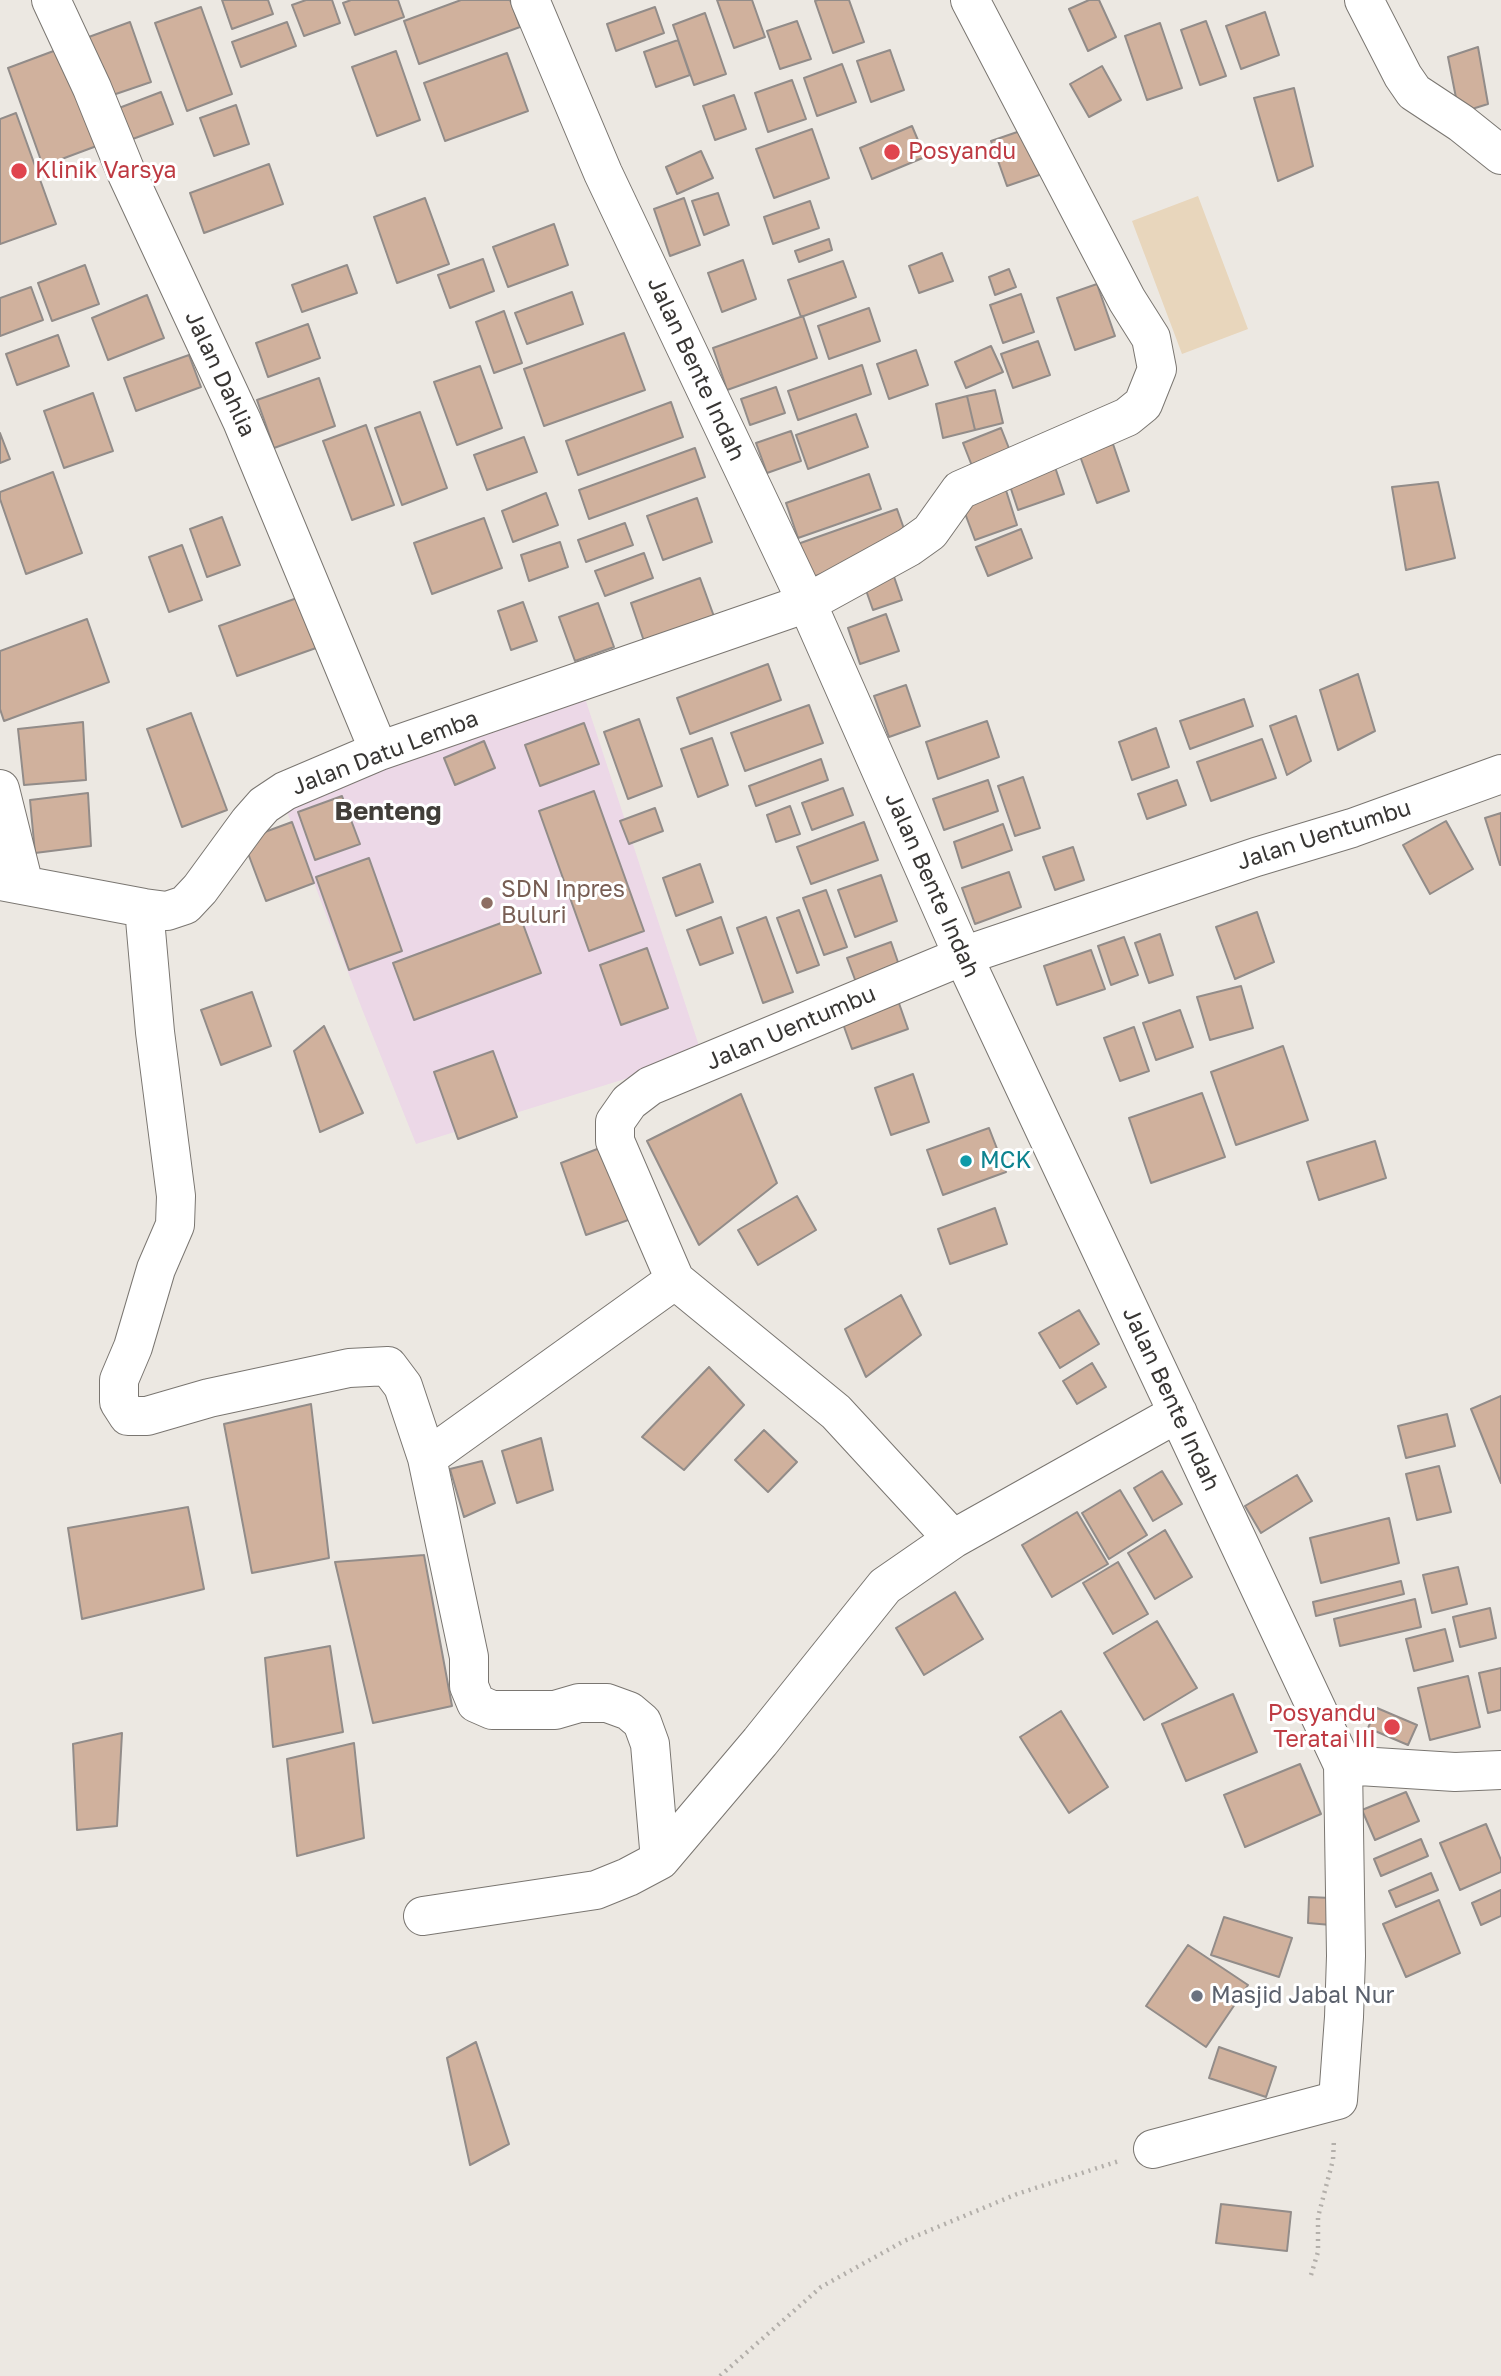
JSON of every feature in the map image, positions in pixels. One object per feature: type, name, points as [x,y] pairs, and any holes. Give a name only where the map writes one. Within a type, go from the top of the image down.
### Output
[{"type":"street","name":"Jalan Dahlia","points":[[51,0],[92,88],[126,172],[242,421],[379,751]]},
{"type":"street","name":"Jalan Bente Indah","points":[[530,0],[603,173],[807,603],[963,956],[1343,1765]]},
{"type":"street","name":"Jalan Datu Lemba","points":[[12,883],[167,911],[185,905],[200,889],[249,822],[264,806],[296,786],[379,751],[807,603],[930,533],[960,490],[1127,416],[1143,404],[1157,369],[1151,338],[1127,300],[970,0]]},
{"type":"street","points":[[1364,0],[1414,92],[1461,123],[1501,155]]},
{"type":"street","name":"Jalan Uentumbu","points":[[953,1539],[836,1412],[675,1280],[615,1141],[615,1122],[629,1102],[650,1086],[963,956],[1256,857],[1352,828],[1501,774]]},
{"type":"street","points":[[0,789],[12,883]]},
{"type":"street","points":[[144,908],[155,1032],[176,1196],[175,1225],[156,1269],[133,1348],[119,1380],[119,1402],[128,1416],[147,1416],[209,1398],[349,1368],[388,1366],[403,1386],[427,1458],[469,1657],[468,1686],[476,1703],[492,1710],[555,1710],[579,1703],[607,1703],[629,1711],[642,1722],[650,1744],[660,1860]]},
{"type":"street","points":[[427,1458],[675,1280]]},
{"type":"street","points":[[423,1916],[596,1890],[660,1860],[760,1742],[885,1586],[953,1539],[1178,1413]]},
{"type":"street","points":[[1153,2150],[1338,2099],[1346,1956],[1343,1765],[1455,1772],[1501,1770]]},
{"type":"path","points":[[1311,2275],[1318,2252],[1318,2217],[1333,2160],[1338,2099]]},
{"type":"path","points":[[720,2376],[821,2287],[904,2241],[1017,2194],[1153,2150]]},
{"type":"shaded area","points":[[1198,196],[1248,329],[1182,354],[1132,221]]},
{"type":"shaded area","name":"SDN Inpres Buluri","points":[[582,689],[702,1055],[416,1144],[281,796]]},
{"type":"building","points":[[222,0],[268,0],[273,14],[232,29]]},
{"type":"building","points":[[306,0],[332,0],[340,23],[304,36],[292,5]]},
{"type":"building","points":[[351,0],[398,0],[404,17],[355,35],[343,3]]},
{"type":"building","points":[[461,0],[510,0],[520,27],[419,64],[404,21]]},
{"type":"building","points":[[717,0],[752,0],[765,37],[734,48]]},
{"type":"building","points":[[849,0],[864,42],[833,53],[815,1]]},
{"type":"building","points":[[1089,0],[1099,0],[1116,37],[1088,51],[1069,9]]},
{"type":"building","points":[[201,7],[232,94],[187,111],[155,23]]},
{"type":"building","points":[[655,7],[664,33],[616,51],[607,24]]},
{"type":"building","points":[[1265,12],[1279,55],[1241,69],[1226,26]]},
{"type":"building","points":[[705,13],[726,74],[694,85],[673,25]]},
{"type":"building","points":[[797,21],[811,59],[780,69],[767,31]]},
{"type":"building","points":[[1206,21],[1226,76],[1200,85],[1181,30]]},
{"type":"building","points":[[130,22],[151,82],[107,97],[86,38]]},
{"type":"building","points":[[287,22],[296,46],[241,67],[232,42]]},
{"type":"building","points":[[1160,23],[1182,88],[1147,100],[1125,36]]},
{"type":"building","points":[[678,40],[690,75],[656,87],[644,52]]},
{"type":"building","points":[[67,46],[102,144],[43,166],[8,68]]},
{"type":"building","points":[[1478,47],[1488,104],[1459,113],[1448,57]]},
{"type":"building","points":[[890,50],[904,90],[871,102],[857,61]]},
{"type":"building","points":[[396,51],[420,120],[377,136],[352,67]]},
{"type":"building","points":[[507,53],[528,111],[445,141],[424,83]]},
{"type":"building","points":[[842,64],[856,102],[817,116],[804,78]]},
{"type":"building","points":[[1102,66],[1121,100],[1089,117],[1070,84]]},
{"type":"building","points":[[792,80],[806,119],[768,132],[755,93]]},
{"type":"building","points":[[1294,88],[1313,166],[1278,181],[1254,98]]},
{"type":"building","points":[[161,92],[173,124],[130,140],[119,108]]},
{"type":"building","points":[[734,95],[746,129],[715,140],[703,106]]},
{"type":"building","points":[[236,105],[249,144],[214,156],[200,118]]},
{"type":"building","name":"Klinik Varsya","points":[[16,113],[56,224],[0,244],[0,119]]},
{"type":"building","name":"Posyandu","points":[[912,126],[925,157],[872,179],[860,148]]},
{"type":"building","points":[[1029,128],[1045,173],[1007,186],[991,141]]},
{"type":"building","points":[[812,129],[829,178],[774,198],[756,149]]},
{"type":"building","points":[[701,151],[713,178],[677,194],[666,167]]},
{"type":"building","points":[[269,164],[283,204],[204,233],[190,193]]},
{"type":"building","points":[[718,193],[729,225],[704,235],[692,201]]},
{"type":"building","points":[[425,198],[449,264],[397,283],[374,217]]},
{"type":"building","points":[[684,198],[700,245],[670,256],[654,209]]},
{"type":"building","points":[[810,201],[819,228],[773,244],[764,217]]},
{"type":"building","points":[[554,224],[568,265],[508,287],[493,247]]},
{"type":"building","points":[[829,239],[832,250],[799,262],[795,251]]},
{"type":"building","points":[[942,253],[953,281],[919,293],[909,266]]},
{"type":"building","points":[[483,259],[494,291],[450,308],[438,275]]},
{"type":"building","points":[[743,260],[756,299],[722,312],[708,273]]},
{"type":"building","points":[[843,261],[856,297],[801,317],[788,280]]},
{"type":"building","points":[[85,265],[99,304],[52,321],[38,283]]},
{"type":"building","points":[[347,265],[357,293],[302,312],[292,285]]},
{"type":"building","points":[[1009,269],[1016,287],[995,295],[989,277]]},
{"type":"building","points":[[1097,284],[1115,336],[1075,350],[1057,298]]},
{"type":"building","points":[[31,287],[43,320],[0,336],[0,298]]},
{"type":"building","points":[[572,292],[583,324],[527,344],[515,313]]},
{"type":"building","points":[[1021,294],[1034,332],[1003,343],[990,305]]},
{"type":"building","points":[[147,295],[164,338],[108,360],[92,318]]},
{"type":"building","points":[[869,308],[880,341],[829,359],[818,326]]},
{"type":"building","points":[[504,311],[522,363],[494,373],[476,322]]},
{"type":"building","points":[[803,316],[817,358],[727,390],[713,348]]},
{"type":"building","points":[[308,324],[320,358],[268,377],[256,343]]},
{"type":"building","points":[[624,333],[645,390],[544,426],[524,369]]},
{"type":"building","points":[[58,335],[69,366],[17,385],[6,354]]},
{"type":"building","points":[[1038,341],[1050,375],[1013,388],[1001,354]]},
{"type":"building","points":[[991,346],[1003,372],[966,388],[955,362]]},
{"type":"building","points":[[916,350],[928,385],[889,399],[877,364]]},
{"type":"building","points":[[189,355],[201,387],[136,411],[124,378]]},
{"type":"building","points":[[862,365],[871,394],[798,420],[788,391]]},
{"type":"building","points":[[480,366],[502,428],[457,445],[434,382]]},
{"type":"building","points":[[319,378],[335,426],[274,448],[257,400]]},
{"type":"building","points":[[776,387],[785,413],[750,425],[741,399]]},
{"type":"building","points":[[995,390],[1003,423],[975,430],[967,396]]},
{"type":"building","points":[[93,393],[113,451],[64,468],[44,411]]},
{"type":"building","points":[[967,396],[975,430],[943,438],[936,404]]},
{"type":"building","points":[[671,402],[683,437],[578,475],[566,441]]},
{"type":"building","points":[[420,412],[447,488],[402,505],[375,428]]},
{"type":"building","points":[[856,414],[868,447],[808,469],[796,435]]},
{"type":"building","points":[[366,425],[394,505],[352,520],[323,441]]},
{"type":"building","points":[[1001,428],[1012,456],[974,471],[963,443]]},
{"type":"building","points":[[791,431],[801,461],[767,473],[756,443]]},
{"type":"building","points":[[0,433],[10,459],[0,463]]},
{"type":"building","points":[[524,437],[537,472],[487,490],[474,455]]},
{"type":"building","points":[[1113,444],[1129,491],[1097,503],[1080,456]]},
{"type":"building","points":[[695,448],[705,477],[589,519],[579,490]]},
{"type":"building","points":[[1055,467],[1064,494],[1018,510],[1009,483]]},
{"type":"building","points":[[53,472],[82,553],[26,574],[0,499],[0,492]]},
{"type":"building","points":[[869,474],[881,509],[798,538],[786,503]]},
{"type":"building","points":[[1438,482],[1455,558],[1406,570],[1392,487]]},
{"type":"building","points":[[1004,484],[1017,525],[975,540],[960,500]]},
{"type":"building","points":[[546,493],[558,525],[513,542],[502,511]]},
{"type":"building","points":[[697,498],[712,542],[663,560],[647,516]]},
{"type":"building","points":[[897,509],[909,543],[804,580],[792,546]]},
{"type":"building","points":[[222,517],[240,565],[207,577],[190,529]]},
{"type":"building","points":[[484,518],[502,568],[432,594],[414,543]]},
{"type":"building","points":[[625,523],[633,545],[586,562],[578,540]]},
{"type":"building","points":[[1021,529],[1032,558],[988,576],[976,547]]},
{"type":"building","points":[[560,542],[568,567],[529,581],[521,555]]},
{"type":"building","points":[[182,545],[202,600],[169,612],[149,557]]},
{"type":"building","points":[[644,553],[653,578],[605,596],[595,571]]},
{"type":"building","points":[[891,568],[902,600],[873,610],[862,579]]},
{"type":"building","points":[[700,578],[716,622],[646,647],[631,603]]},
{"type":"building","points":[[297,598],[316,648],[237,676],[219,626]]},
{"type":"building","points":[[523,602],[537,641],[511,650],[498,611]]},
{"type":"building","points":[[598,603],[614,647],[575,661],[559,617]]},
{"type":"building","points":[[886,614],[899,651],[860,664],[848,628]]},
{"type":"building","points":[[87,619],[109,682],[4,721],[0,709],[0,651]]},
{"type":"building","points":[[768,664],[781,700],[690,734],[677,698]]},
{"type":"building","points":[[1358,674],[1375,731],[1338,750],[1320,690]]},
{"type":"building","points":[[906,685],[920,726],[889,737],[874,696]]},
{"type":"building","points":[[1244,699],[1253,726],[1190,749],[1180,721]]},
{"type":"building","points":[[809,705],[823,743],[745,771],[731,733]]},
{"type":"building","points":[[191,713],[227,810],[182,827],[147,729]]},
{"type":"building","points":[[1296,716],[1311,761],[1287,775],[1270,726]]},
{"type":"building","points":[[639,719],[662,786],[628,799],[604,732]]},
{"type":"building","points":[[987,721],[999,757],[938,779],[926,742]]},
{"type":"building","points":[[83,722],[86,780],[24,785],[18,729]]},
{"type":"building","points":[[584,723],[599,764],[540,786],[525,745]]},
{"type":"building","points":[[1156,728],[1169,767],[1132,780],[1119,742]]},
{"type":"building","points":[[712,738],[728,785],[698,797],[681,749]]},
{"type":"building","points":[[1262,739],[1276,778],[1211,801],[1197,762]]},
{"type":"building","points":[[484,741],[495,768],[455,785],[444,758]]},
{"type":"building","points":[[821,759],[828,780],[756,806],[749,786]]},
{"type":"building","points":[[1023,777],[1040,828],[1015,836],[998,786]]},
{"type":"building","points":[[988,780],[998,811],[944,830],[933,799]]},
{"type":"building","points":[[1177,780],[1186,805],[1147,819],[1138,794]]},
{"type":"building","points":[[843,788],[853,815],[812,830],[802,803]]},
{"type":"building","points":[[594,791],[644,931],[589,951],[539,811]]},
{"type":"building","points":[[88,793],[91,846],[35,853],[30,800]]},
{"type":"building","points":[[342,796],[360,844],[315,860],[298,812]]},
{"type":"building","points":[[790,806],[800,834],[776,842],[767,815]]},
{"type":"building","points":[[655,808],[663,831],[629,844],[620,821]]},
{"type":"building","points":[[1501,813],[1501,865],[1500,865],[1485,818]]},
{"type":"building","points":[[1446,821],[1473,869],[1430,894],[1403,845]]},
{"type":"building","points":[[292,822],[314,883],[266,901],[243,840]]},
{"type":"building","points":[[864,822],[878,860],[811,884],[797,847]]},
{"type":"building","points":[[1003,824],[1012,850],[962,868],[954,842]]},
{"type":"building","points":[[1073,847],[1084,880],[1055,890],[1043,857]]},
{"type":"building","points":[[369,858],[402,951],[349,970],[316,877]]},
{"type":"building","points":[[700,864],[713,902],[676,916],[663,878]]},
{"type":"building","points":[[1009,872],[1021,907],[975,924],[962,888]]},
{"type":"building","points":[[881,875],[897,921],[855,937],[838,890]]},
{"type":"building","points":[[826,890],[847,947],[824,955],[803,898]]},
{"type":"building","points":[[799,910],[819,965],[797,973],[777,918]]},
{"type":"building","points":[[1257,912],[1274,962],[1235,979],[1216,927]]},
{"type":"building","points":[[520,916],[541,973],[414,1020],[393,963]]},
{"type":"building","points":[[721,917],[733,953],[700,965],[687,930]]},
{"type":"building","points":[[766,917],[793,992],[763,1003],[737,928]]},
{"type":"building","points":[[1160,934],[1173,975],[1149,983],[1135,943]]},
{"type":"building","points":[[1124,937],[1138,975],[1111,985],[1098,946]]},
{"type":"building","points":[[891,942],[900,968],[857,985],[847,958]]},
{"type":"building","points":[[647,948],[668,1008],[621,1025],[600,965]]},
{"type":"building","points":[[1091,950],[1105,989],[1057,1005],[1044,966]]},
{"type":"building","points":[[1241,986],[1253,1028],[1210,1040],[1197,997]]},
{"type":"building","points":[[894,989],[908,1029],[852,1049],[838,1010]]},
{"type":"building","points":[[252,992],[271,1046],[221,1065],[201,1010]]},
{"type":"building","points":[[1180,1010],[1193,1047],[1156,1060],[1143,1023]]},
{"type":"building","points":[[324,1026],[363,1113],[320,1132],[294,1051]]},
{"type":"building","points":[[1134,1027],[1149,1071],[1120,1081],[1104,1038]]},
{"type":"building","points":[[1283,1046],[1308,1120],[1236,1145],[1211,1072]]},
{"type":"building","points":[[493,1051],[517,1117],[458,1139],[434,1072]]},
{"type":"building","points":[[913,1074],[929,1122],[891,1135],[875,1088]]},
{"type":"building","points":[[1202,1093],[1225,1157],[1151,1183],[1129,1118]]},
{"type":"building","points":[[741,1094],[777,1183],[699,1245],[647,1141]]},
{"type":"building","name":"MCK","points":[[989,1128],[1006,1172],[943,1195],[927,1150]]},
{"type":"building","points":[[1375,1141],[1386,1178],[1319,1200],[1307,1162]]},
{"type":"building","points":[[605,1146],[631,1219],[586,1235],[561,1163]]},
{"type":"building","points":[[797,1196],[816,1230],[758,1265],[738,1230]]},
{"type":"building","points":[[995,1208],[1007,1244],[950,1264],[938,1229]]},
{"type":"building","points":[[901,1295],[921,1335],[866,1377],[845,1329]]},
{"type":"building","points":[[1079,1310],[1099,1344],[1060,1368],[1039,1333]]},
{"type":"building","points":[[1092,1363],[1106,1387],[1077,1404],[1063,1381]]},
{"type":"building","points":[[709,1367],[744,1405],[684,1470],[642,1437]]},
{"type":"building","points":[[1501,1396],[1501,1483],[1471,1409]]},
{"type":"building","points":[[311,1404],[329,1558],[252,1573],[224,1424]]},
{"type":"building","points":[[1447,1414],[1455,1446],[1406,1458],[1398,1426]]},
{"type":"building","points":[[764,1430],[797,1462],[768,1492],[735,1460]]},
{"type":"building","points":[[541,1438],[553,1490],[517,1503],[502,1451]]},
{"type":"building","points":[[482,1461],[495,1503],[464,1517],[450,1469]]},
{"type":"building","points":[[1439,1466],[1451,1512],[1417,1520],[1406,1474]]},
{"type":"building","points":[[1162,1471],[1182,1504],[1153,1521],[1134,1488]]},
{"type":"building","points":[[1297,1475],[1312,1501],[1261,1533],[1245,1506]]},
{"type":"building","points":[[1120,1490],[1147,1535],[1109,1559],[1082,1513]]},
{"type":"building","points":[[188,1507],[204,1589],[82,1619],[68,1528]]},
{"type":"building","points":[[1077,1512],[1108,1564],[1052,1597],[1022,1545]]},
{"type":"building","points":[[1389,1518],[1399,1563],[1321,1583],[1310,1538]]},
{"type":"building","points":[[1165,1530],[1192,1577],[1155,1599],[1128,1553]]},
{"type":"building","points":[[424,1555],[452,1706],[373,1723],[335,1562]]},
{"type":"building","points":[[1118,1562],[1148,1614],[1113,1634],[1083,1583]]},
{"type":"building","points":[[1458,1567],[1467,1604],[1432,1613],[1423,1575]]},
{"type":"building","points":[[1401,1581],[1404,1594],[1316,1616],[1313,1602]]},
{"type":"building","points":[[955,1592],[983,1639],[924,1675],[896,1628]]},
{"type":"building","points":[[1415,1599],[1421,1627],[1340,1646],[1334,1619]]},
{"type":"building","points":[[1490,1608],[1496,1638],[1460,1647],[1453,1617]]},
{"type":"building","points":[[1157,1621],[1197,1688],[1144,1720],[1104,1653]]},
{"type":"building","points":[[1445,1629],[1453,1661],[1414,1671],[1406,1639]]},
{"type":"building","points":[[330,1646],[343,1732],[273,1747],[265,1658]]},
{"type":"building","points":[[1501,1668],[1501,1710],[1488,1713],[1479,1673]]},
{"type":"building","points":[[1468,1676],[1480,1727],[1430,1740],[1418,1688]]},
{"type":"building","points":[[1233,1694],[1257,1752],[1186,1781],[1162,1724]]},
{"type":"building","name":"Posyandu Teratai III","points":[[1377,1708],[1417,1725],[1408,1745],[1368,1728]]},
{"type":"building","points":[[1061,1711],[1108,1787],[1069,1813],[1020,1737]]},
{"type":"building","points":[[122,1733],[117,1826],[77,1830],[73,1744]]},
{"type":"building","points":[[354,1743],[364,1838],[297,1856],[287,1759]]},
{"type":"building","points":[[1300,1764],[1321,1814],[1245,1847],[1224,1795]]},
{"type":"building","points":[[1406,1792],[1419,1821],[1375,1840],[1362,1810]]},
{"type":"building","points":[[1486,1824],[1501,1860],[1501,1872],[1460,1890],[1440,1843]]},
{"type":"building","points":[[1421,1839],[1428,1856],[1381,1876],[1374,1859]]},
{"type":"building","points":[[1431,1873],[1438,1890],[1396,1907],[1389,1891]]},
{"type":"building","points":[[1501,1890],[1501,1916],[1481,1925],[1472,1903]]},
{"type":"building","points":[[1309,1897],[1331,1898],[1331,1925],[1308,1923]]},
{"type":"building","points":[[1439,1900],[1460,1953],[1406,1977],[1383,1924]]},
{"type":"building","points":[[1224,1917],[1292,1938],[1279,1977],[1211,1955]]},
{"type":"building","name":"Masjid Jabal Nur","points":[[1188,1945],[1248,1985],[1206,2047],[1146,2006]]},
{"type":"building","points":[[476,2042],[509,2144],[470,2165],[447,2058]]},
{"type":"building","points":[[1219,2047],[1276,2067],[1266,2097],[1209,2078]]},
{"type":"building","points":[[1221,2204],[1291,2212],[1287,2251],[1216,2243]]},
{"type":"place","name":"Posyandu","points":[[892,152]]},
{"type":"place","name":"Klinik Varsya","points":[[19,171]]},
{"type":"place","name":"SDN Inpres Buluri","points":[[487,903]]},
{"type":"place","name":"MCK","points":[[966,1161]]},
{"type":"place","name":"Posyandu Teratai III","points":[[1392,1727]]},
{"type":"place","name":"Masjid Jabal Nur","points":[[1197,1996]]},
{"type":"district","name":"Benteng","points":[[388,812]]}]
